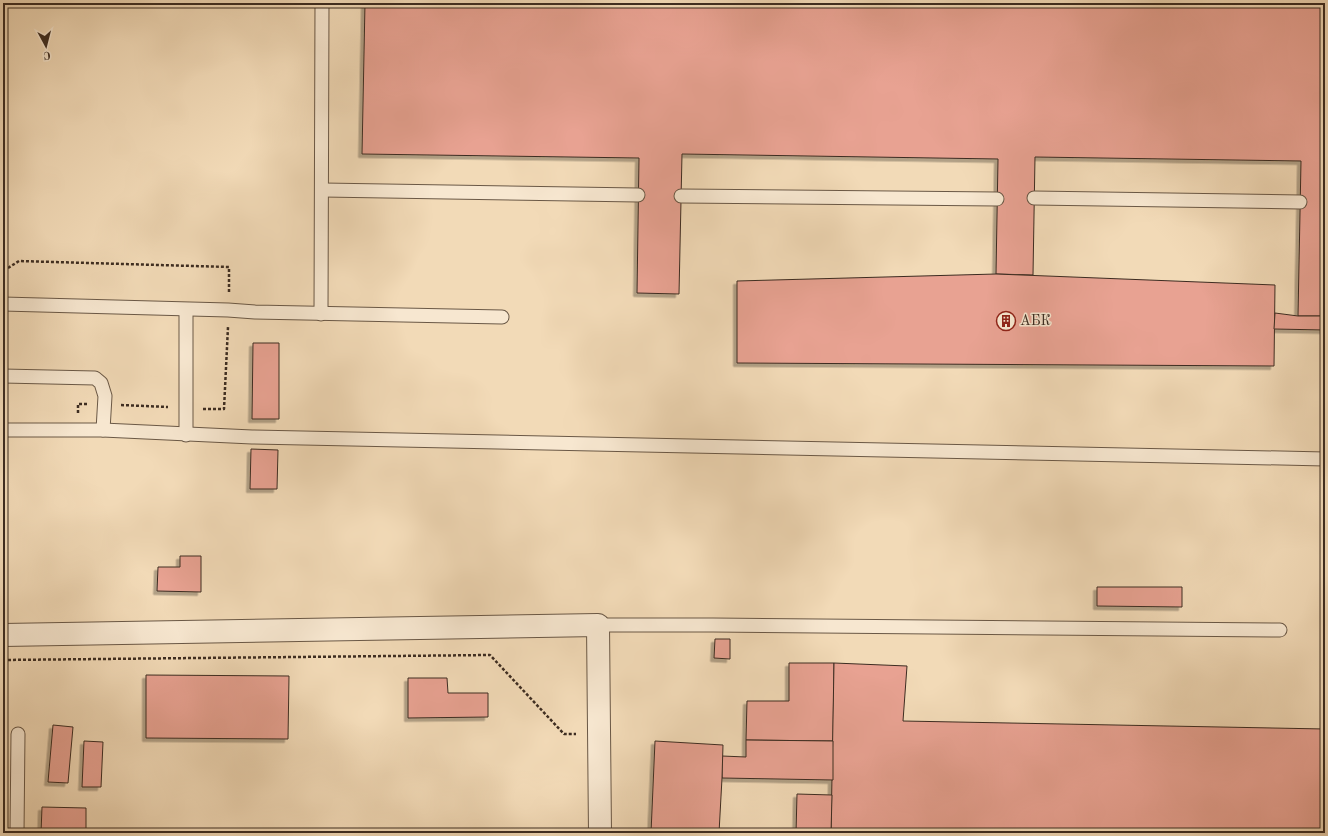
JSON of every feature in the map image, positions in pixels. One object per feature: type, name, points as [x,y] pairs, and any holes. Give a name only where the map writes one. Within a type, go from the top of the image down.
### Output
[{"type":"street","points":[[3,634],[598,625],[600,833]]},
{"type":"lane","points":[[321,314],[323,190],[322,3]]},
{"type":"lane","points":[[323,190],[638,195]]},
{"type":"lane","points":[[681,196],[997,199]]},
{"type":"lane","points":[[1034,198],[1300,202]]},
{"type":"lane","points":[[3,304],[321,314],[502,317]]},
{"type":"lane","points":[[186,310],[186,435]]},
{"type":"lane","points":[[3,376],[95,378],[101,383],[104,396],[103,430]]},
{"type":"lane","points":[[3,430],[103,430],[252,437],[1325,459]]},
{"type":"lane","points":[[598,625],[1280,630]]},
{"type":"lane","points":[[17,833],[18,734]]},
{"type":"path","points":[[3,268],[8,268],[19,261],[229,267],[224,409],[78,404],[78,414]]},
{"type":"path","points":[[3,660],[490,656],[564,734],[599,734]]},
{"type":"building","points":[[365,3],[1325,3],[1325,316],[1298,316],[1301,161],[1035,157],[1033,275],[996,274],[998,159],[682,154],[679,294],[637,293],[639,158],[362,154]]},
{"type":"building","name":"АБК","points":[[996,274],[1275,285],[1274,366],[737,363],[737,281]]},
{"type":"building","points":[[1275,313],[1298,316],[1325,316],[1325,330],[1274,329]]},
{"type":"building","points":[[253,343],[279,343],[279,419],[252,419]]},
{"type":"building","points":[[251,449],[278,450],[277,489],[250,489]]},
{"type":"building","points":[[180,556],[201,556],[201,592],[157,591],[158,567],[180,567]]},
{"type":"building","points":[[1097,587],[1182,587],[1182,607],[1097,606]]},
{"type":"building","points":[[715,639],[730,639],[730,659],[714,658]]},
{"type":"building","points":[[789,663],[834,663],[833,741],[746,740],[747,701],[789,701]]},
{"type":"building","points":[[834,663],[907,666],[903,721],[1325,729],[1325,833],[831,833]]},
{"type":"building","points":[[146,675],[289,676],[288,739],[146,738]]},
{"type":"building","points":[[408,678],[447,678],[448,693],[488,693],[488,717],[408,718]]},
{"type":"building","points":[[53,725],[73,727],[68,783],[48,782]]},
{"type":"building","points":[[746,740],[833,741],[833,780],[722,778],[722,756],[746,757]]},
{"type":"building","points":[[84,741],[103,742],[101,787],[82,787]]},
{"type":"building","points":[[655,741],[723,745],[719,833],[651,833]]},
{"type":"building","points":[[797,794],[832,795],[831,833],[796,833]]},
{"type":"building","points":[[42,807],[86,808],[86,833],[41,833]]},
{"type":"building","points":[[513,830],[576,830],[576,833],[513,833]]},
{"type":"place","name":"АБК","points":[[1006,321]]}]
